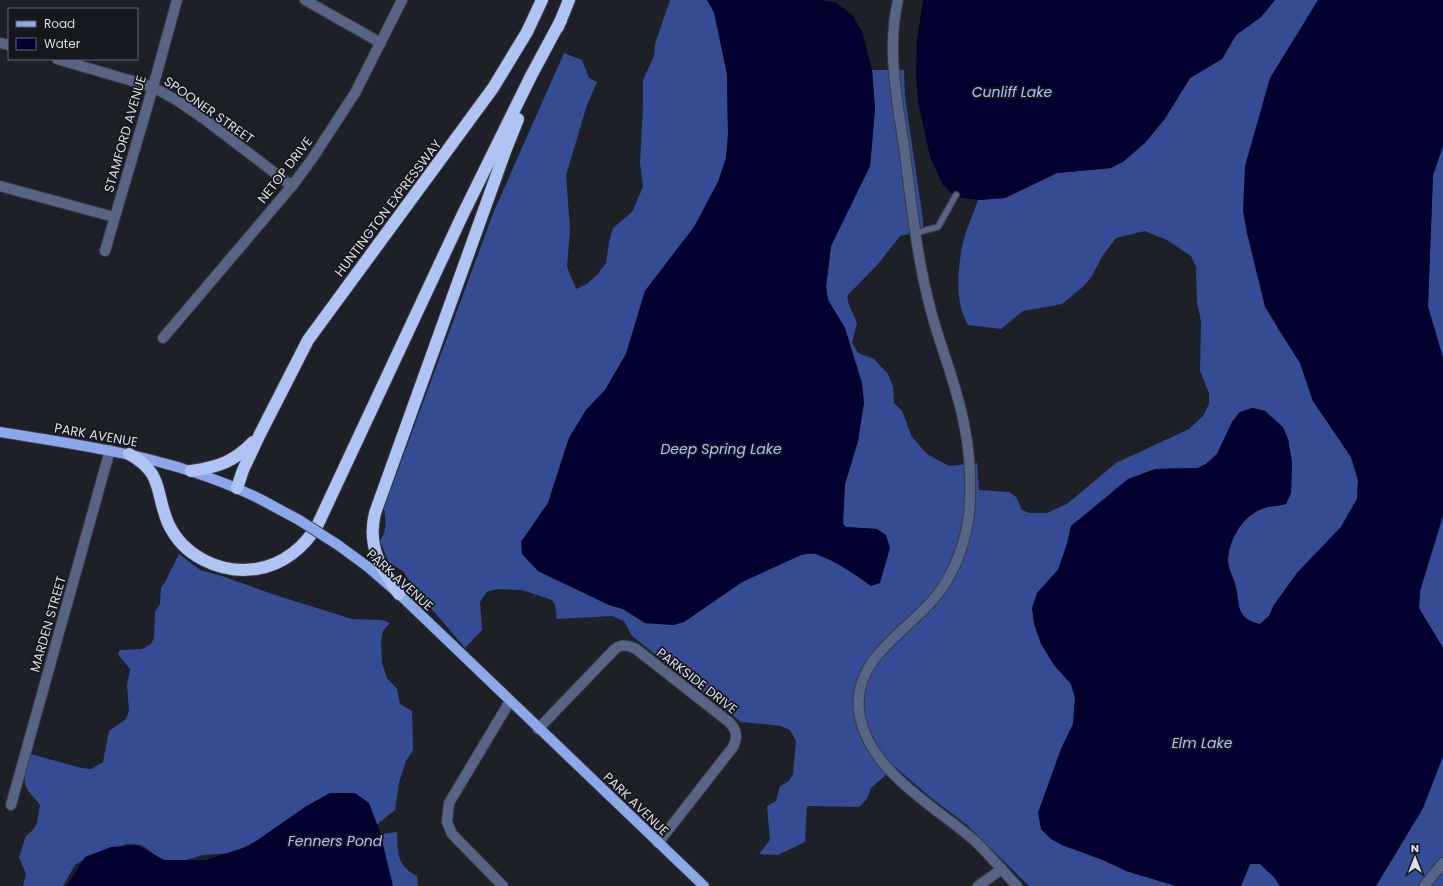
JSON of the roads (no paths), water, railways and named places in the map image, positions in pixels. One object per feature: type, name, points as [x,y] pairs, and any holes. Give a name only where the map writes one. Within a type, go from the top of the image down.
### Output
[{"type":"highway","name":"HUNTINGTON EXPRESSWAY","points":[[237,488],[243,470],[260,434],[297,360],[315,330],[493,88],[523,38],[542,0]]},
{"type":"highway","points":[[398,594],[382,568],[373,546],[372,530],[375,513],[506,149],[517,120],[537,79],[569,0]]},
{"type":"highway","points":[[129,454],[142,462],[151,471],[157,483],[166,516],[172,529],[183,545],[201,559],[224,568],[242,570],[258,569],[280,561],[301,547],[313,532],[322,516],[462,214],[560,20]]},
{"type":"highway","points":[[191,471],[220,465],[234,459],[260,434]]},
{"type":"main road","name":"PARK AVENUE","points":[[0,432],[110,450],[191,471],[237,488],[260,499],[299,520],[338,545],[398,594],[704,886]]},
{"type":"street","name":"STAMFORD AVENUE","points":[[105,251],[177,0]]},
{"type":"street","points":[[305,0],[382,43]]},
{"type":"street","name":"NETOP DRIVE","points":[[163,338],[292,186],[312,158],[351,99],[382,43],[402,0]]},
{"type":"street","points":[[898,0],[893,32],[894,76],[915,233],[926,292],[964,422],[970,470],[969,516],[963,543],[945,584],[926,607],[880,651],[867,669],[861,685],[859,711],[868,739],[886,766],[903,784],[975,841],[1017,886]]},
{"type":"street","name":"SPOONER STREET","points":[[59,60],[153,87],[178,101],[203,118],[292,186]]},
{"type":"street","points":[[0,186],[114,217]]},
{"type":"street","name":"MARDEN STREET","points":[[11,805],[110,450]]},
{"type":"street","name":"PARKSIDE DRIVE","points":[[538,729],[615,649],[624,645],[631,646],[636,649],[729,722],[736,731],[737,737],[733,747],[658,843]]},
{"type":"street","points":[[503,886],[452,834],[446,822],[449,803],[510,701]]},
{"type":"street","points":[[1424,886],[1443,863]]},
{"type":"street","points":[[978,886],[1002,869]]},
{"type":"lane","points":[[915,233],[938,227],[956,195]]},
{"type":"water","name":"Deep Spring Lake","points":[[707,0],[820,0],[837,3],[853,16],[862,31],[872,70],[875,109],[870,166],[831,246],[826,287],[828,300],[845,328],[862,383],[864,403],[858,441],[845,484],[843,524],[846,527],[877,529],[886,535],[890,548],[880,583],[871,586],[852,572],[831,560],[816,554],[805,554],[742,582],[684,622],[673,625],[645,623],[623,609],[609,605],[538,571],[522,554],[521,542],[548,503],[569,438],[586,410],[605,390],[626,354],[645,291],[694,227],[718,182],[726,158],[728,135],[727,74],[714,12]]},
{"type":"water","name":"Cunliff Lake","points":[[923,0],[1275,0],[1261,17],[1236,35],[1222,59],[1190,78],[1164,120],[1145,143],[1123,162],[1111,168],[1057,173],[1005,198],[980,200],[961,198],[951,193],[943,185],[930,157],[918,101],[916,74],[917,40]]},
{"type":"water","name":"Elm Lake","points":[[1318,0],[1443,0],[1443,146],[1433,175],[1428,307],[1443,358],[1443,514],[1420,591],[1419,608],[1443,648],[1443,756],[1423,808],[1376,886],[1280,886],[1274,877],[1260,864],[1250,864],[1241,886],[1176,886],[1126,871],[1103,860],[1062,845],[1051,839],[1041,829],[1038,813],[1061,749],[1073,724],[1075,698],[1071,684],[1054,665],[1041,644],[1034,624],[1032,608],[1037,593],[1058,570],[1067,544],[1071,526],[1128,479],[1155,469],[1198,468],[1206,464],[1217,454],[1232,422],[1240,412],[1253,408],[1265,411],[1283,427],[1288,439],[1292,462],[1291,493],[1286,504],[1265,508],[1253,514],[1237,531],[1231,545],[1228,560],[1229,566],[1235,584],[1240,610],[1246,618],[1260,624],[1269,616],[1274,605],[1297,573],[1341,527],[1357,499],[1358,480],[1351,457],[1313,401],[1300,363],[1265,307],[1243,211],[1245,166],[1270,78]]},
{"type":"water","name":"Fenners Pond","points":[[330,793],[355,793],[369,803],[380,832],[393,886],[67,886],[85,857],[111,847],[137,845],[164,860],[206,860],[249,846],[305,807]]}]
